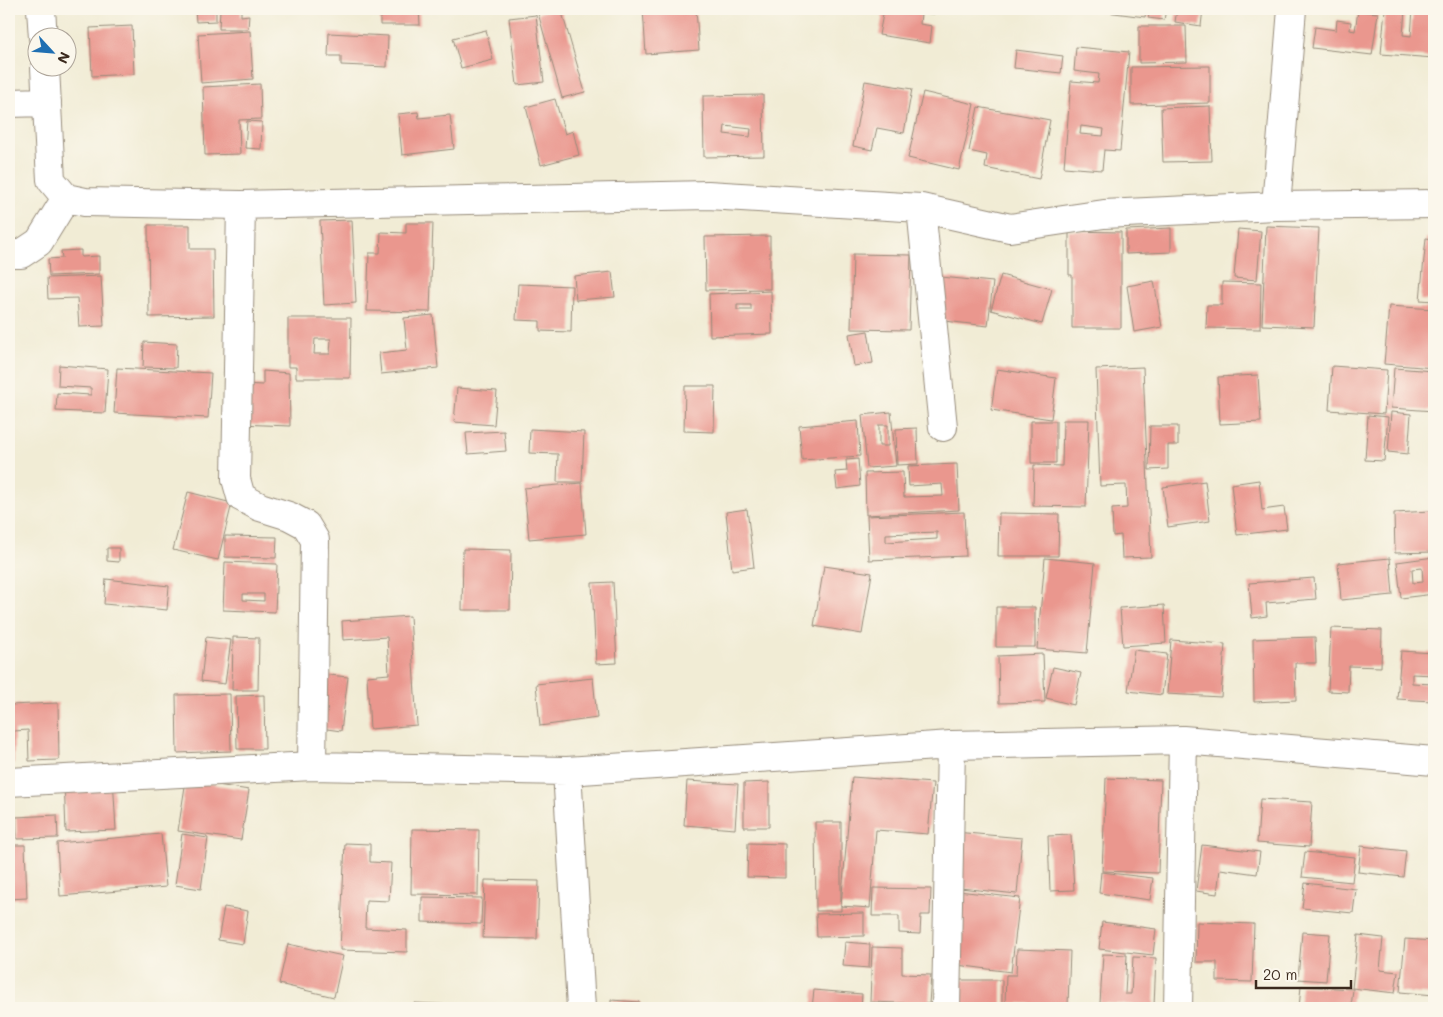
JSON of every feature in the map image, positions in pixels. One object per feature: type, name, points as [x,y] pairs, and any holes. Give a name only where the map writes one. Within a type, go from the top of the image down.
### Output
[{"type":"street","points":[[42,9],[43,28]]},
{"type":"street","points":[[1276,206],[1292,9]]},
{"type":"street","points":[[46,78],[51,180],[66,198],[85,202],[241,206],[708,195],[920,208],[1010,228],[1104,214],[1276,206],[1434,204]]},
{"type":"street","points":[[9,104],[47,102]]},
{"type":"street","points":[[9,254],[21,254],[39,242],[66,198]]},
{"type":"street","points":[[241,206],[236,479],[242,497],[306,525],[315,540],[312,766]]},
{"type":"street","points":[[920,208],[943,427]]},
{"type":"street","points":[[9,782],[312,766],[567,771],[951,745],[1183,740],[1434,761]]},
{"type":"street","points":[[1178,1008],[1183,740]]},
{"type":"street","points":[[946,1008],[951,745]]},
{"type":"street","points":[[567,771],[581,1008]]},
{"type":"building","points":[[195,9],[216,9],[216,21],[196,22]]},
{"type":"building","points":[[220,9],[241,9],[241,16],[249,15],[248,29],[219,29]]},
{"type":"building","points":[[380,9],[419,9],[420,25],[380,25]]},
{"type":"building","points":[[561,9],[585,92],[562,98],[538,13]]},
{"type":"building","points":[[643,9],[696,9],[699,50],[646,54]]},
{"type":"building","points":[[884,9],[935,9],[934,14],[921,13],[920,24],[932,26],[930,43],[879,35]]},
{"type":"building","points":[[1099,9],[1146,9],[1145,17],[1099,11]]},
{"type":"building","points":[[1150,9],[1166,9],[1164,20],[1148,18]]},
{"type":"building","points":[[1177,9],[1203,9],[1201,26],[1175,22]]},
{"type":"building","points":[[1385,9],[1405,9],[1403,35],[1411,36],[1413,9],[1434,9],[1434,58],[1381,54]]},
{"type":"building","points":[[1358,11],[1378,13],[1372,55],[1312,48],[1315,27],[1336,30],[1337,20],[1351,22],[1350,30],[1355,31]]},
{"type":"building","points":[[536,15],[544,82],[517,85],[509,18]]},
{"type":"building","points":[[132,26],[134,74],[92,76],[90,28]]},
{"type":"building","points":[[1139,26],[1186,26],[1187,62],[1139,63]]},
{"type":"building","points":[[486,30],[493,60],[461,68],[453,38]]},
{"type":"building","points":[[250,31],[253,79],[201,83],[198,34]]},
{"type":"building","points":[[329,33],[388,36],[387,67],[341,65],[341,56],[328,56]]},
{"type":"building","points":[[1076,47],[1129,52],[1120,151],[1104,150],[1102,170],[1064,167],[1071,81],[1098,83],[1099,74],[1074,71]],"holes":[[[1081,126],[1104,129],[1103,136],[1080,134]]]},
{"type":"building","points":[[1016,50],[1063,56],[1061,73],[1014,68]]},
{"type":"building","points":[[1210,66],[1210,103],[1131,105],[1131,67]]},
{"type":"building","points":[[865,81],[912,89],[904,133],[877,128],[872,150],[853,146]]},
{"type":"building","points":[[260,84],[261,119],[239,120],[240,154],[205,155],[203,87]]},
{"type":"building","points":[[923,92],[974,104],[959,170],[908,158]]},
{"type":"building","points":[[763,95],[764,156],[704,157],[703,96]],"holes":[[[725,126],[751,129],[750,137],[724,134]]]},
{"type":"building","points":[[555,99],[565,134],[573,131],[579,155],[541,165],[526,107]]},
{"type":"building","points":[[1210,106],[1212,161],[1163,162],[1161,108]]},
{"type":"building","points":[[978,107],[1050,120],[1039,179],[985,168],[987,155],[969,151]]},
{"type":"building","points":[[418,112],[419,118],[450,115],[454,149],[402,155],[398,114]]},
{"type":"building","points":[[247,121],[262,122],[261,149],[245,148]]},
{"type":"building","points":[[352,220],[356,303],[324,305],[320,221]]},
{"type":"building","points":[[406,223],[433,223],[430,312],[367,311],[369,253],[380,253],[381,232],[406,233]]},
{"type":"building","points":[[148,225],[190,225],[190,249],[213,249],[214,316],[149,317]]},
{"type":"building","points":[[1266,226],[1319,228],[1314,327],[1262,325]]},
{"type":"building","points":[[1171,228],[1171,252],[1126,254],[1126,230]]},
{"type":"building","points":[[1238,229],[1261,231],[1257,280],[1234,278]]},
{"type":"building","points":[[1069,231],[1121,232],[1121,328],[1072,328],[1072,275],[1069,275]]},
{"type":"building","points":[[770,236],[770,289],[706,290],[705,237]]},
{"type":"building","points":[[1426,238],[1434,239],[1434,301],[1420,300]]},
{"type":"building","points":[[81,250],[81,257],[99,256],[99,274],[49,276],[48,259],[62,258],[61,251]]},
{"type":"building","points":[[853,254],[911,255],[909,330],[851,329]]},
{"type":"building","points":[[612,272],[615,297],[576,300],[574,276]]},
{"type":"building","points":[[1001,275],[1052,289],[1042,324],[991,310]]},
{"type":"building","points":[[101,276],[104,326],[79,327],[77,298],[48,299],[47,278]]},
{"type":"building","points":[[941,277],[993,282],[988,326],[936,320]]},
{"type":"building","points":[[1154,281],[1162,327],[1134,332],[1127,286]]},
{"type":"building","points":[[1222,282],[1261,283],[1260,329],[1206,328],[1207,305],[1222,305]]},
{"type":"building","points":[[518,284],[572,286],[571,332],[540,331],[540,321],[516,320]]},
{"type":"building","points":[[771,291],[772,334],[710,336],[709,294]],"holes":[[[737,305],[751,305],[751,310],[737,310]]]},
{"type":"building","points":[[1389,306],[1434,309],[1434,368],[1384,364]]},
{"type":"building","points":[[433,315],[438,368],[381,374],[379,353],[407,350],[404,318]]},
{"type":"building","points":[[288,318],[351,318],[350,378],[296,378],[296,367],[288,367]],"holes":[[[315,339],[331,339],[330,354],[314,354]]]},
{"type":"building","points":[[868,331],[873,363],[854,366],[849,334]]},
{"type":"building","points":[[144,342],[177,344],[176,368],[143,367]]},
{"type":"building","points":[[59,365],[108,369],[105,413],[56,411],[57,393],[91,395],[91,388],[58,386]]},
{"type":"building","points":[[1332,366],[1387,370],[1384,414],[1329,410]]},
{"type":"building","points":[[1143,367],[1151,557],[1122,558],[1121,535],[1113,536],[1112,509],[1127,508],[1126,485],[1100,486],[1096,369]]},
{"type":"building","points":[[117,368],[211,373],[208,418],[114,413]]},
{"type":"building","points":[[1394,368],[1434,371],[1434,411],[1391,408]]},
{"type":"building","points":[[997,369],[1056,378],[1051,419],[991,410]]},
{"type":"building","points":[[263,371],[289,373],[290,426],[239,424],[241,384],[263,385]]},
{"type":"building","points":[[1258,375],[1261,422],[1220,424],[1218,377]]},
{"type":"building","points":[[685,386],[715,386],[714,432],[684,431]]},
{"type":"building","points":[[457,388],[497,391],[494,425],[454,422]]},
{"type":"building","points":[[891,412],[896,466],[867,468],[862,415]],"holes":[[[879,425],[888,425],[888,446],[879,446]]]},
{"type":"building","points":[[1391,412],[1411,414],[1408,454],[1388,452]]},
{"type":"building","points":[[1368,415],[1388,417],[1384,461],[1365,460]]},
{"type":"building","points":[[1063,420],[1089,420],[1086,507],[1033,506],[1034,465],[1062,466]]},
{"type":"building","points":[[858,421],[860,456],[802,460],[799,426]]},
{"type":"building","points":[[1031,421],[1056,421],[1056,463],[1031,463]]},
{"type":"building","points":[[1150,426],[1178,426],[1178,445],[1168,445],[1168,469],[1149,470]]},
{"type":"building","points":[[917,428],[918,464],[897,465],[896,429]]},
{"type":"building","points":[[530,429],[584,432],[582,482],[557,482],[558,454],[529,453]]},
{"type":"building","points":[[504,431],[506,451],[468,454],[466,433]]},
{"type":"building","points":[[858,459],[860,486],[837,489],[835,472],[847,471],[846,460]]},
{"type":"building","points":[[957,464],[959,510],[866,515],[865,473],[903,472],[904,497],[943,496],[942,484],[909,486],[908,466]]},
{"type":"building","points":[[1259,480],[1262,510],[1284,507],[1287,529],[1237,535],[1231,484]]},
{"type":"building","points":[[1205,481],[1210,521],[1168,527],[1163,487]]},
{"type":"building","points":[[582,483],[586,534],[529,539],[524,488]]},
{"type":"building","points":[[188,492],[232,503],[218,560],[173,550]]},
{"type":"building","points":[[747,509],[754,567],[732,570],[726,512]]},
{"type":"building","points":[[1431,511],[1431,532],[1434,532],[1434,552],[1395,553],[1394,513]]},
{"type":"building","points":[[964,512],[966,556],[869,560],[867,516]],"holes":[[[937,532],[937,539],[886,542],[886,534]]]},
{"type":"building","points":[[999,513],[1059,514],[1058,556],[998,556]]},
{"type":"building","points":[[225,536],[277,537],[276,558],[225,557]]},
{"type":"building","points":[[107,548],[119,548],[119,562],[107,561]]},
{"type":"building","points":[[463,549],[511,550],[510,610],[462,610]]},
{"type":"building","points":[[1434,557],[1434,594],[1401,598],[1397,562]],"holes":[[[1422,568],[1423,582],[1413,583],[1412,569]]]},
{"type":"building","points":[[1045,558],[1095,563],[1087,653],[1037,649]]},
{"type":"building","points":[[1390,558],[1393,595],[1341,600],[1338,563]]},
{"type":"building","points":[[225,562],[277,564],[275,612],[223,610]],"holes":[[[243,594],[264,594],[264,601],[243,600]]]},
{"type":"building","points":[[824,566],[872,573],[862,634],[814,626]]},
{"type":"building","points":[[1314,578],[1316,599],[1266,603],[1267,616],[1252,618],[1249,583]]},
{"type":"building","points":[[106,579],[169,586],[167,610],[104,604]]},
{"type":"building","points":[[613,582],[617,663],[596,664],[592,583]]},
{"type":"building","points":[[1164,605],[1166,643],[1123,646],[1120,608]]},
{"type":"building","points":[[996,607],[1035,607],[1035,647],[996,647]]},
{"type":"building","points":[[410,616],[417,725],[370,729],[367,676],[389,674],[387,637],[343,640],[342,621]]},
{"type":"building","points":[[1331,628],[1382,630],[1381,667],[1349,666],[1348,692],[1328,691]]},
{"type":"building","points":[[206,637],[231,640],[225,684],[201,681]]},
{"type":"building","points":[[233,637],[259,638],[258,690],[232,690]]},
{"type":"building","points":[[1315,637],[1316,663],[1295,663],[1296,700],[1254,702],[1253,639]]},
{"type":"building","points":[[1171,640],[1225,644],[1221,697],[1167,694]]},
{"type":"building","points":[[1134,650],[1167,654],[1162,695],[1128,691]]},
{"type":"building","points":[[1401,651],[1434,653],[1434,675],[1412,674],[1412,683],[1433,684],[1432,701],[1397,699]]},
{"type":"building","points":[[1043,654],[1045,702],[999,703],[998,656]]},
{"type":"building","points":[[1053,667],[1081,673],[1074,705],[1046,698]]},
{"type":"building","points":[[320,674],[348,677],[341,731],[313,727]]},
{"type":"building","points":[[593,678],[597,718],[540,726],[536,684]]},
{"type":"building","points":[[230,694],[231,751],[177,753],[176,695]]},
{"type":"building","points":[[264,695],[265,749],[237,749],[236,696]]},
{"type":"building","points":[[58,703],[59,760],[29,761],[28,730],[14,731],[14,764],[9,764],[9,705]]},
{"type":"building","points":[[113,777],[116,830],[66,832],[64,779]]},
{"type":"building","points":[[852,777],[933,783],[928,834],[876,830],[870,908],[841,906]]},
{"type":"building","points":[[1106,778],[1161,780],[1158,873],[1102,871]]},
{"type":"building","points":[[186,780],[249,790],[241,840],[178,831]]},
{"type":"building","points":[[687,781],[738,784],[735,829],[684,825]]},
{"type":"building","points":[[769,782],[769,827],[744,827],[744,783]]},
{"type":"building","points":[[1260,799],[1312,802],[1309,847],[1257,843]]},
{"type":"building","points":[[57,815],[58,838],[17,839],[16,817]]},
{"type":"building","points":[[815,822],[841,822],[841,911],[816,911]]},
{"type":"building","points":[[412,829],[479,830],[478,895],[411,894]]},
{"type":"building","points":[[955,832],[1022,838],[1017,894],[950,887]]},
{"type":"building","points":[[161,834],[166,887],[60,896],[57,843]]},
{"type":"building","points":[[182,834],[208,838],[201,889],[175,885]]},
{"type":"building","points":[[1071,835],[1074,890],[1050,891],[1048,836]]},
{"type":"building","points":[[345,843],[370,844],[370,862],[391,863],[389,901],[366,900],[365,928],[407,930],[407,952],[340,950]]},
{"type":"building","points":[[748,843],[785,844],[785,878],[747,877]]},
{"type":"building","points":[[9,845],[25,845],[27,898],[9,899]]},
{"type":"building","points":[[1202,845],[1260,852],[1257,874],[1220,869],[1217,894],[1196,891]]},
{"type":"building","points":[[1361,846],[1406,851],[1403,877],[1358,872]]},
{"type":"building","points":[[1305,852],[1355,857],[1352,882],[1302,877]]},
{"type":"building","points":[[1101,872],[1153,878],[1150,900],[1099,893]]},
{"type":"building","points":[[485,880],[539,881],[537,939],[483,938]]},
{"type":"building","points":[[1305,883],[1356,889],[1353,913],[1302,908]]},
{"type":"building","points":[[873,888],[931,889],[930,915],[921,915],[920,934],[899,933],[899,916],[872,916]]},
{"type":"building","points":[[958,891],[1020,898],[1011,972],[949,964]]},
{"type":"building","points":[[422,897],[482,898],[481,924],[422,922]]},
{"type":"building","points":[[224,907],[248,911],[243,944],[218,940]]},
{"type":"building","points":[[864,913],[864,936],[817,937],[816,914]]},
{"type":"building","points":[[1102,922],[1156,929],[1153,955],[1099,949]]},
{"type":"building","points":[[1197,922],[1254,924],[1252,982],[1217,981],[1217,962],[1196,962]]},
{"type":"building","points":[[1302,932],[1330,934],[1326,981],[1298,979]]},
{"type":"building","points":[[1358,935],[1383,938],[1380,970],[1398,972],[1395,993],[1352,988]]},
{"type":"building","points":[[1405,939],[1434,941],[1434,995],[1400,992]]},
{"type":"building","points":[[845,942],[870,944],[869,968],[843,966]]},
{"type":"building","points":[[288,944],[343,956],[334,997],[279,984]]},
{"type":"building","points":[[872,947],[902,948],[902,974],[931,975],[929,1004],[870,1002]]},
{"type":"building","points":[[1017,949],[1070,951],[1068,1005],[1005,1003],[1006,975],[1016,975]]},
{"type":"building","points":[[1103,954],[1127,955],[1125,994],[1131,994],[1133,957],[1156,958],[1154,1006],[1100,1003]]},
{"type":"building","points":[[954,980],[1002,980],[1002,1007],[954,1008]]},
{"type":"building","points":[[1301,986],[1353,989],[1351,1008],[1299,1008]]},
{"type":"building","points":[[814,990],[862,994],[861,1008],[812,1008]]},
{"type":"building","points":[[611,1000],[640,1002],[640,1008],[611,1008]]},
{"type":"building","points":[[414,1003],[476,1006],[476,1008],[414,1008]]}]
